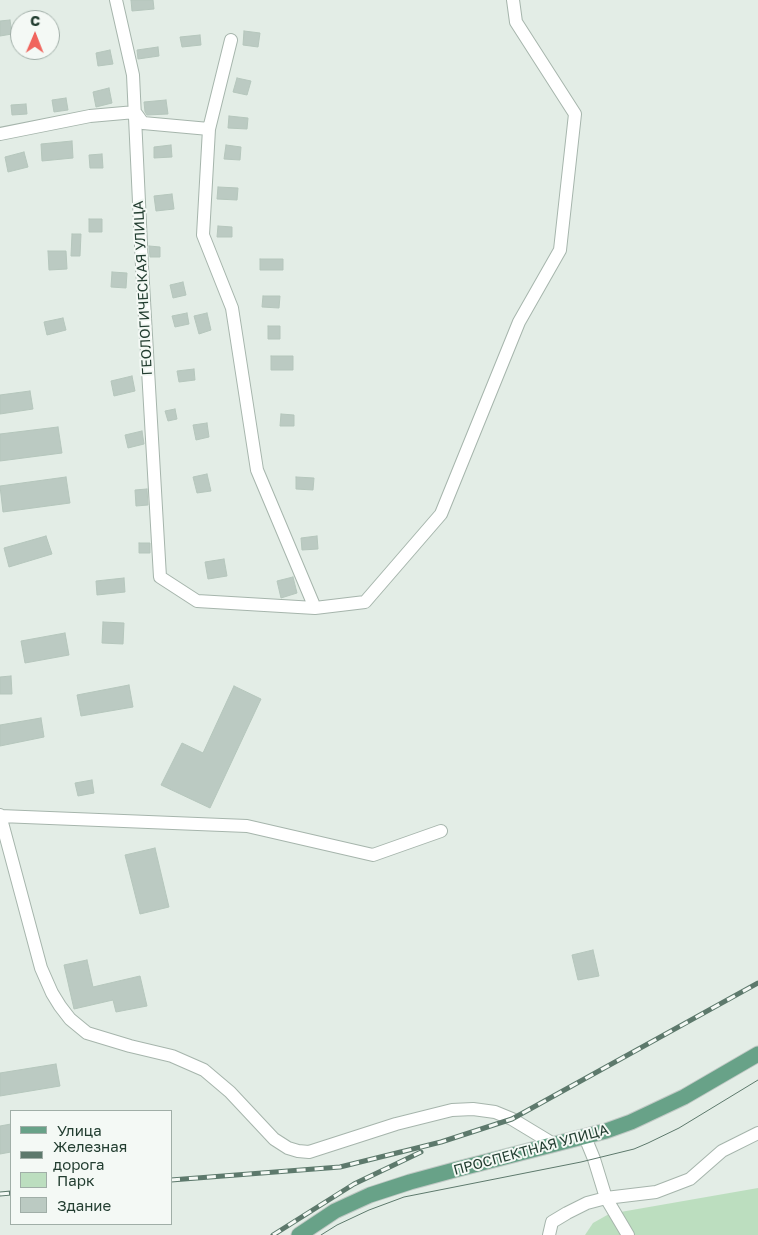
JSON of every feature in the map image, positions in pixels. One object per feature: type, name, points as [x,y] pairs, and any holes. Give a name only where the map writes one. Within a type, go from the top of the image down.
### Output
[{"type":"main road","name":"ПРОСПЕКТНАЯ УЛИЦА","points":[[299,1235],[335,1211],[370,1195],[420,1179],[556,1145],[615,1128],[684,1097],[758,1054]]},
{"type":"street","name":"ГЕОЛОГИЧЕСКАЯ УЛИЦА","points":[[116,0],[133,75],[160,577],[198,602],[315,608]]},
{"type":"street","points":[[231,40],[209,129],[203,235],[232,308],[257,470],[315,608],[365,602],[441,514],[519,322],[560,250],[575,114],[516,22],[514,0]]},
{"type":"street","points":[[0,134],[90,116],[135,112],[143,123],[209,129]]},
{"type":"street","points":[[441,831],[373,855],[247,826],[0,815],[41,968],[60,1006],[70,1019],[87,1033],[172,1056],[204,1070],[230,1092],[274,1139],[288,1148],[298,1151],[309,1152],[396,1124],[452,1110],[473,1109],[495,1112],[512,1119],[556,1145]]},
{"type":"street","points":[[549,1235],[552,1222],[587,1203],[606,1198],[656,1192],[690,1179],[722,1151],[758,1133]]},
{"type":"street","points":[[585,1137],[606,1198],[628,1235]]},
{"type":"green space","points":[[758,1188],[758,1235],[585,1235],[593,1223],[609,1214]]},
{"type":"building","points":[[131,0],[153,0],[154,9],[132,11]]},
{"type":"building","points":[[10,20],[10,34],[0,36],[0,21]]},
{"type":"building","points":[[244,31],[260,33],[258,47],[243,45]]},
{"type":"building","points":[[200,35],[201,45],[182,47],[180,37]]},
{"type":"building","points":[[158,47],[159,56],[138,59],[137,50]]},
{"type":"building","points":[[110,50],[113,64],[98,66],[96,53]]},
{"type":"building","points":[[237,78],[251,81],[247,95],[233,92]]},
{"type":"building","points":[[109,88],[112,103],[96,107],[93,92]]},
{"type":"building","points":[[66,98],[68,110],[54,112],[52,100]]},
{"type":"building","points":[[166,100],[168,114],[147,115],[144,102]]},
{"type":"building","points":[[26,104],[27,114],[12,115],[11,105]]},
{"type":"building","points":[[229,116],[248,118],[247,129],[228,128]]},
{"type":"building","points":[[72,141],[73,158],[42,161],[41,144]]},
{"type":"building","points":[[171,145],[172,157],[154,158],[154,147]]},
{"type":"building","points":[[226,145],[241,147],[240,160],[224,159]]},
{"type":"building","points":[[24,152],[28,167],[8,172],[5,157]]},
{"type":"building","points":[[102,154],[103,168],[90,168],[89,155]]},
{"type":"building","points":[[218,187],[238,188],[237,200],[217,199]]},
{"type":"building","points":[[172,194],[174,209],[156,211],[154,196]]},
{"type":"building","points":[[89,219],[102,219],[102,232],[89,232]]},
{"type":"building","points":[[218,226],[232,227],[232,237],[217,237]]},
{"type":"building","points":[[72,234],[81,234],[80,256],[71,256]]},
{"type":"building","points":[[149,246],[160,247],[160,257],[150,257]]},
{"type":"building","points":[[48,251],[66,251],[67,269],[49,270]]},
{"type":"building","points":[[260,259],[283,259],[283,270],[260,270]]},
{"type":"building","points":[[112,272],[127,273],[126,288],[111,287]]},
{"type":"building","points":[[183,282],[186,295],[173,298],[170,285]]},
{"type":"building","points":[[263,296],[280,296],[279,308],[262,307]]},
{"type":"building","points":[[187,313],[189,324],[175,327],[172,316]]},
{"type":"building","points":[[207,313],[211,330],[199,334],[194,316]]},
{"type":"building","points":[[63,318],[66,330],[47,335],[44,322]]},
{"type":"building","points":[[268,326],[280,326],[280,339],[268,339]]},
{"type":"building","points":[[271,356],[293,356],[293,370],[271,370]]},
{"type":"building","points":[[194,369],[195,380],[179,382],[177,371]]},
{"type":"building","points":[[132,376],[135,391],[114,396],[111,381]]},
{"type":"building","points":[[30,391],[33,409],[0,414],[0,395]]},
{"type":"building","points":[[175,409],[177,419],[168,421],[165,411]]},
{"type":"building","points":[[281,414],[294,415],[294,426],[280,426]]},
{"type":"building","points":[[207,423],[209,437],[196,440],[193,425]]},
{"type":"building","points":[[58,427],[62,453],[0,461],[0,434]]},
{"type":"building","points":[[142,431],[144,444],[128,448],[125,435]]},
{"type":"building","points":[[207,474],[211,491],[197,493],[193,477]]},
{"type":"building","points":[[66,477],[70,503],[3,512],[0,486]]},
{"type":"building","points":[[296,477],[314,478],[313,490],[296,489]]},
{"type":"building","points":[[147,489],[148,505],[136,506],[135,490]]},
{"type":"building","points":[[46,536],[52,554],[9,567],[4,548]]},
{"type":"building","points":[[317,536],[318,549],[302,550],[301,538]]},
{"type":"building","points":[[139,543],[150,543],[150,553],[139,553]]},
{"type":"building","points":[[224,559],[227,576],[208,579],[205,562]]},
{"type":"building","points":[[293,577],[297,593],[281,598],[277,581]]},
{"type":"building","points":[[124,578],[125,592],[97,595],[96,581]]},
{"type":"building","points":[[103,622],[124,623],[123,644],[102,643]]},
{"type":"building","points":[[65,633],[69,655],[25,663],[21,641]]},
{"type":"building","points":[[11,676],[12,694],[0,694],[0,677]]},
{"type":"building","points":[[129,685],[133,707],[81,716],[77,695]]},
{"type":"building","points":[[234,686],[261,699],[210,808],[161,785],[182,743],[203,753]]},
{"type":"building","points":[[41,718],[44,737],[0,746],[0,725]]},
{"type":"building","points":[[92,780],[94,793],[78,796],[75,783]]},
{"type":"building","points":[[155,848],[169,907],[140,914],[125,855]]},
{"type":"building","points":[[593,950],[599,976],[578,980],[572,955]]},
{"type":"building","points":[[87,960],[93,987],[140,976],[147,1006],[116,1012],[113,1000],[74,1009],[64,965]]},
{"type":"building","points":[[56,1064],[60,1086],[0,1096],[0,1073]]},
{"type":"building","points":[[10,1124],[10,1152],[0,1154],[0,1126]]},
{"type":"tram line","points":[[321,1235],[369,1210],[404,1197],[581,1162],[634,1149],[679,1128],[758,1080]]},
{"type":"railway","points":[[172,1180],[340,1167],[441,1142],[512,1119],[758,983]]},
{"type":"railway","points":[[273,1235],[354,1184],[421,1152]]},
{"type":"railway","points":[[0,1194],[10,1193]]}]
